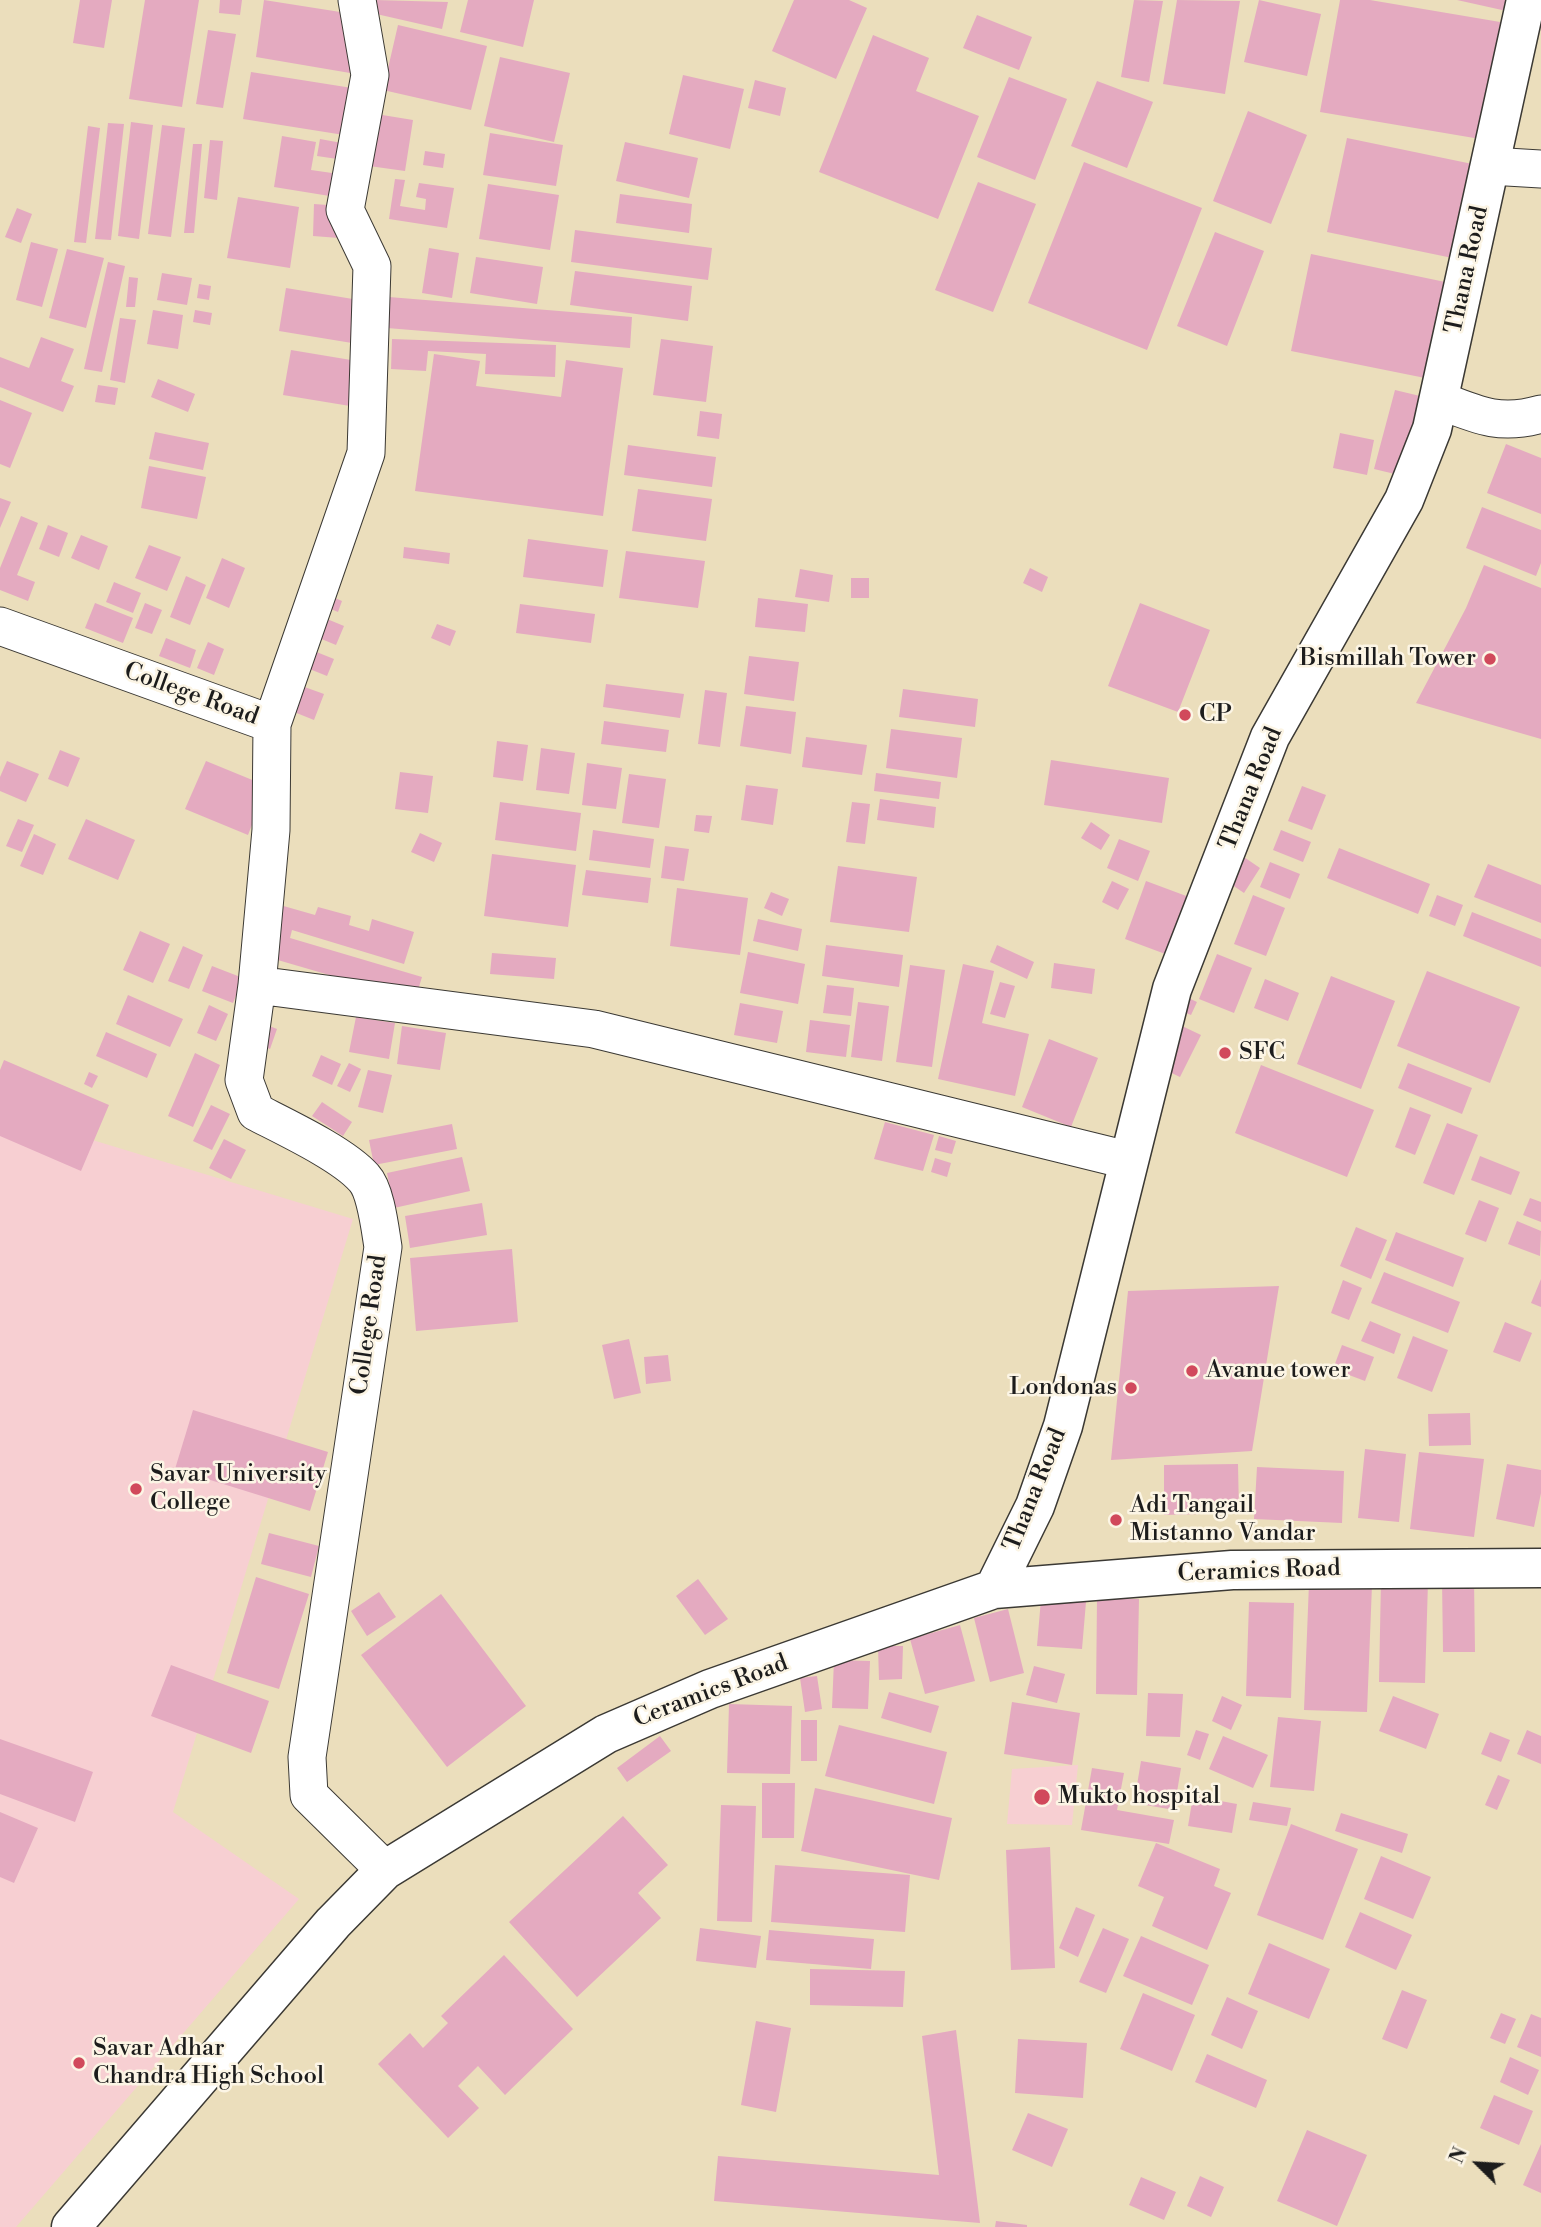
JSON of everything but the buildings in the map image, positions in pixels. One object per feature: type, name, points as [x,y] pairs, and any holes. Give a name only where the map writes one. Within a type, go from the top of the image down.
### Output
[{"type":"street","points":[[272,723],[366,453],[372,267],[345,210],[370,75],[357,0]]},
{"type":"street","name":"Thana Road","points":[[994,1588],[1035,1506],[1063,1426],[1127,1160],[1172,989],[1270,737],[1405,500],[1432,429],[1525,0]]},
{"type":"street","points":[[1490,166],[1541,169]]},
{"type":"street","points":[[1439,400],[1487,420],[1524,419],[1541,414]]},
{"type":"street","name":"College Road","points":[[0,626],[272,723],[271,830],[257,985],[244,1080],[256,1112],[316,1144],[365,1179],[376,1210],[383,1247],[306,1756],[309,1795],[385,1870]]},
{"type":"street","points":[[257,985],[594,1029],[1127,1160]]},
{"type":"street","name":"Ceramics Road","points":[[71,2227],[333,1923],[385,1870],[606,1734],[710,1689],[994,1588],[1232,1570],[1541,1568]]},
{"type":"shaded area","name":"Savar University College","points":[[0,1112],[353,1219],[173,1812],[299,1899],[16,2227],[0,2227]]},
{"type":"shaded area","name":"Mukto hospital","points":[[1078,1765],[1072,1825],[1007,1824],[1012,1769]]},
{"type":"place","name":"Bismillah Tower","points":[[1490,659]]},
{"type":"place","name":"CP","points":[[1185,715]]},
{"type":"place","name":"SFC","points":[[1225,1053]]},
{"type":"place","name":"Avanue tower","points":[[1192,1371]]},
{"type":"place","name":"Londonas","points":[[1131,1388]]},
{"type":"place","name":"Savar University College","points":[[136,1489]]},
{"type":"place","name":"Adi Tangail Mistanno Vandar","points":[[1116,1520]]},
{"type":"place","name":"Mukto hospital","points":[[1042,1797]]},
{"type":"place","name":"Savar Adhar Chandra High School","points":[[79,2063]]}]
